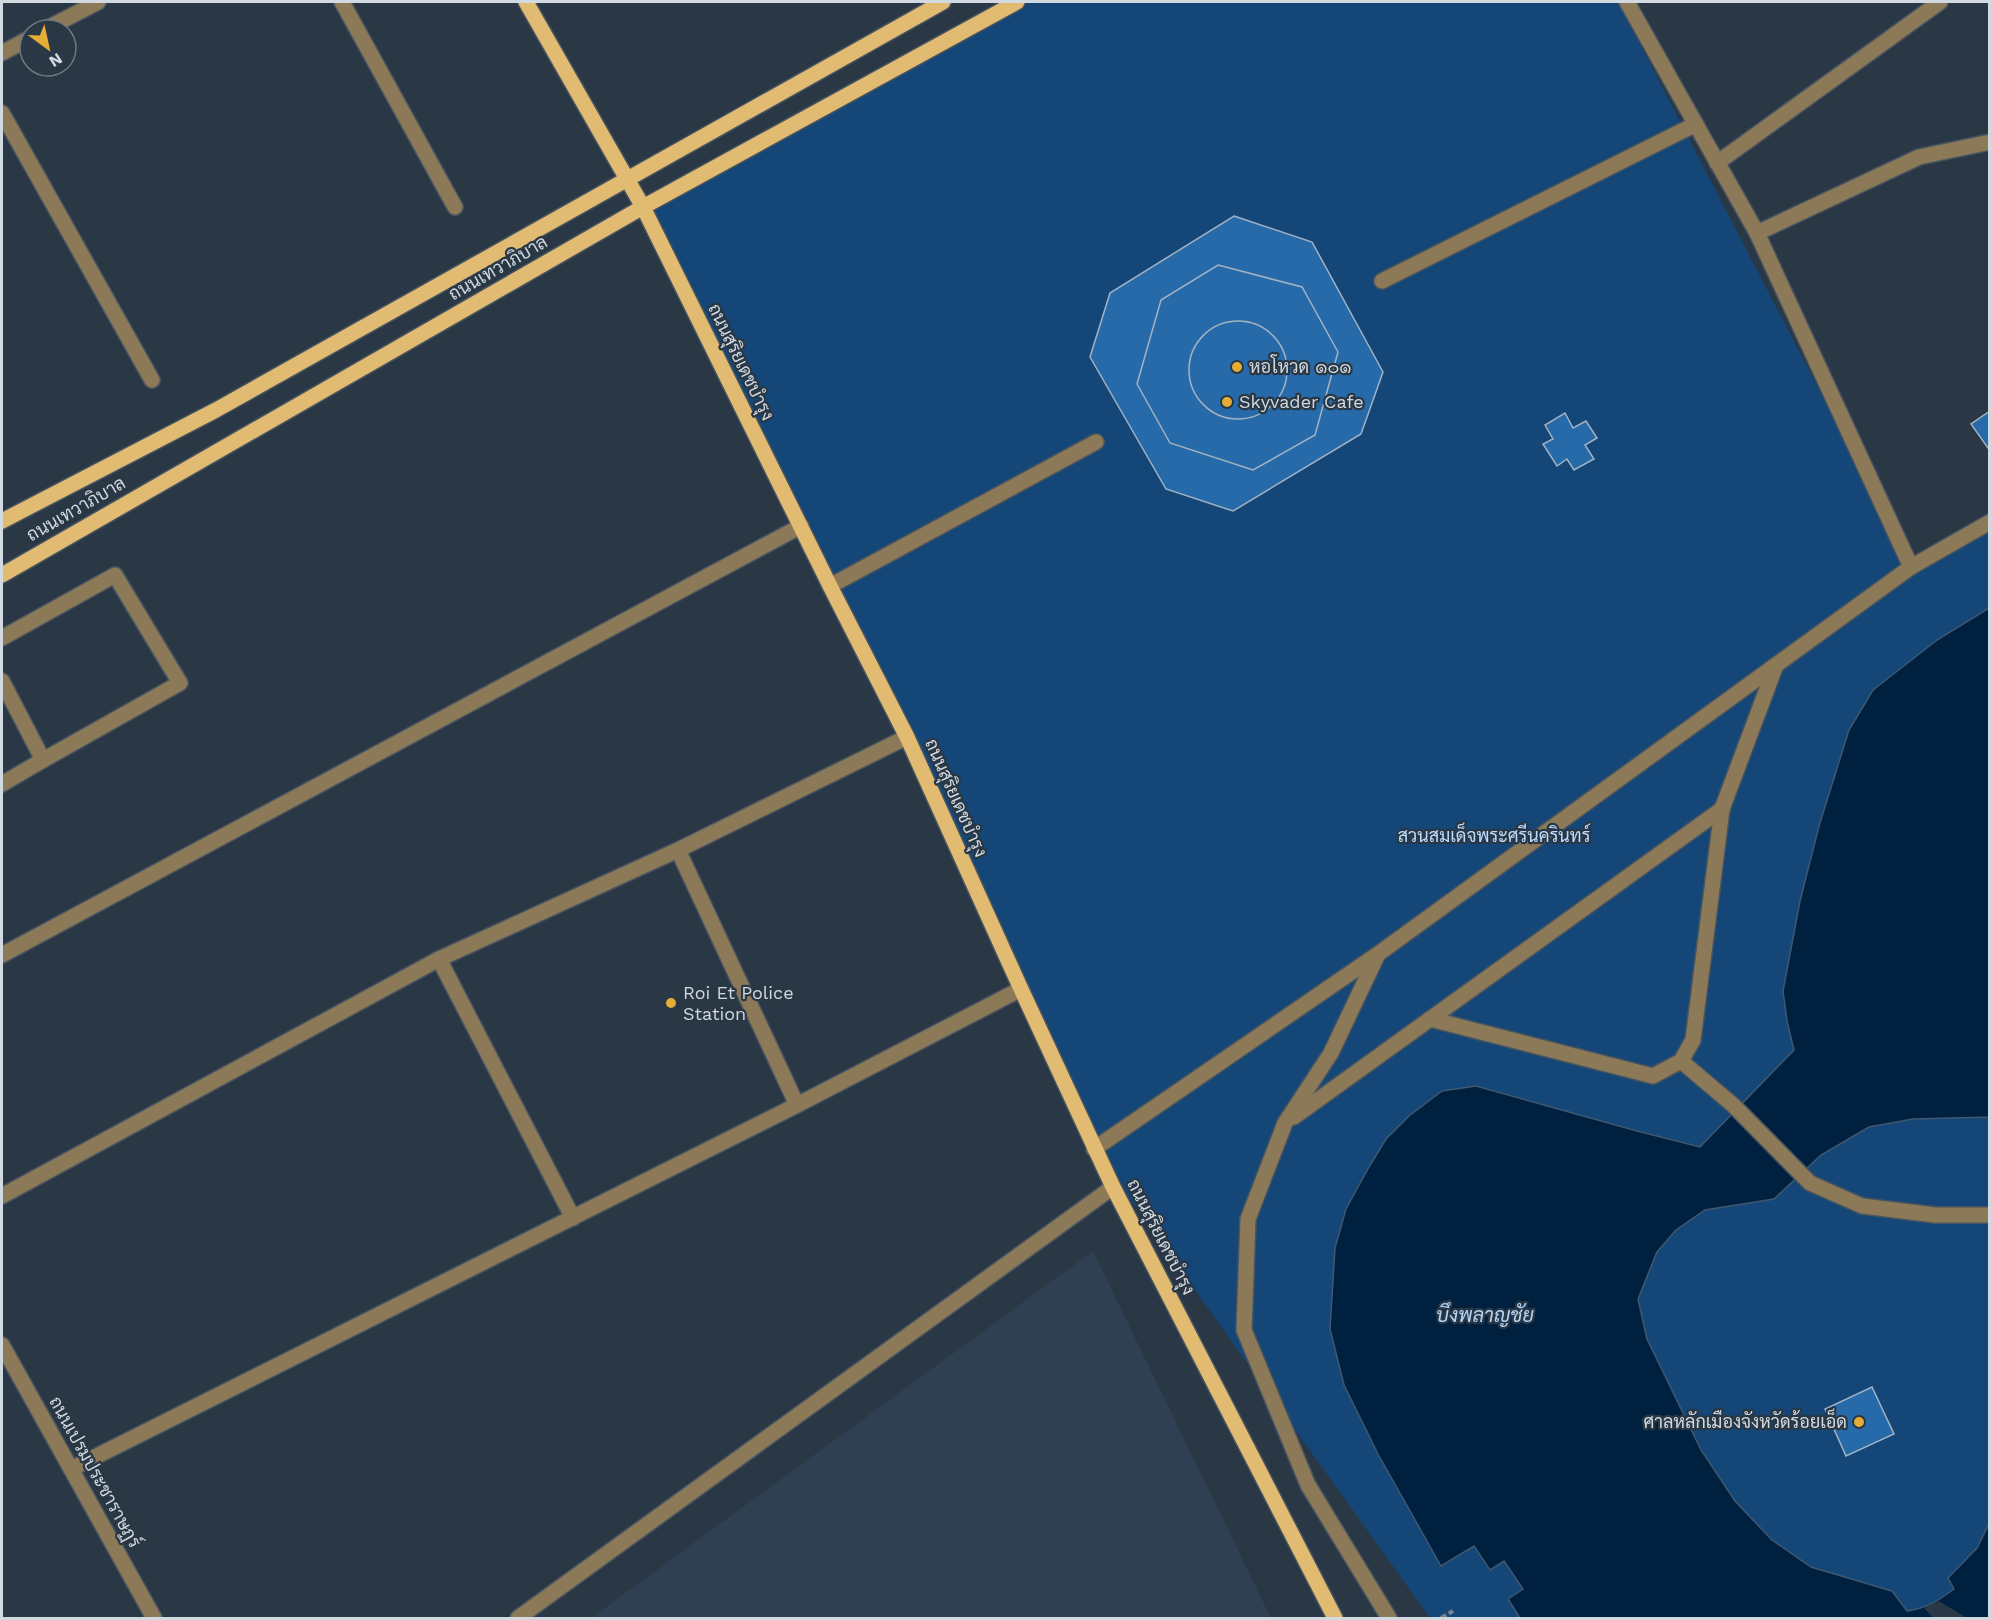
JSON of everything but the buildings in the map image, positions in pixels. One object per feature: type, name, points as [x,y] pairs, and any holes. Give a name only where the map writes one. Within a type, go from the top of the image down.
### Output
[{"type":"main road","name":"ถนนสุริยเดชบำรุง","points":[[526,2],[643,207],[907,737],[1094,1149],[1335,1618]]},
{"type":"main road","name":"ถนนเทวาภิบาล","points":[[2,521],[216,410],[944,2]]},
{"type":"main road","name":"ถนนเทวาภิบาล","points":[[2,575],[643,207],[1017,2]]},
{"type":"street","points":[[67,18],[98,2]]},
{"type":"street","points":[[342,2],[455,207]]},
{"type":"street","points":[[1628,2],[1757,233],[1911,567]]},
{"type":"street","points":[[1717,163],[1940,2]]},
{"type":"street","points":[[2,53],[18,44]]},
{"type":"street","points":[[2,113],[152,380]]},
{"type":"street","points":[[1382,281],[1696,124]]},
{"type":"street","points":[[1757,233],[1919,157],[1989,142]]},
{"type":"street","points":[[830,586],[1096,442]]},
{"type":"street","points":[[1094,1149],[1378,954],[1911,567],[1989,522]]},
{"type":"street","points":[[2,955],[801,526]]},
{"type":"street","points":[[2,638],[115,575],[180,683],[2,784]]},
{"type":"street","points":[[1430,1019],[1653,1076],[1681,1061],[1693,1040],[1722,809],[1776,665]]},
{"type":"street","points":[[2,681],[42,760]]},
{"type":"street","points":[[2,1196],[439,959],[678,850],[907,737]]},
{"type":"street","points":[[1285,1124],[1722,809]]},
{"type":"street","points":[[678,850],[797,1105]]},
{"type":"street","points":[[1378,954],[1331,1053],[1285,1124],[1248,1219],[1244,1330],[1308,1485],[1389,1618]]},
{"type":"street","points":[[439,959],[573,1218]]},
{"type":"street","points":[[71,1469],[797,1105],[1021,989]]},
{"type":"street","points":[[1681,1061],[1733,1105],[1810,1183],[1862,1206],[1935,1215],[1989,1215]]},
{"type":"street","points":[[518,1618],[1113,1186]]},
{"type":"street","name":"ถนนเปรมประชาราษฏร์","points":[[2,1345],[154,1618]]},
{"type":"path","points":[[1441,1618],[1452,1611]]},
{"type":"shaded area","points":[[1093,1251],[1271,1618],[591,1618]]},
{"type":"green space","name":"สวนสมเด็จพระศรีนครินทร์","points":[[1017,2],[1618,2],[1911,567],[1989,522],[1989,1618],[1430,1618],[1094,1149],[643,207]]},
{"type":"water","name":"บึงพลาญชัย","points":[[1989,608],[1989,1117],[1913,1119],[1869,1127],[1821,1155],[1774,1199],[1705,1210],[1676,1230],[1657,1252],[1638,1299],[1647,1339],[1701,1450],[1735,1501],[1772,1540],[1811,1567],[1892,1591],[1907,1611],[1932,1603],[1954,1589],[1948,1578],[1977,1548],[1989,1524],[1989,1618],[1520,1618],[1508,1599],[1523,1589],[1504,1561],[1490,1570],[1474,1546],[1441,1566],[1379,1456],[1344,1385],[1330,1329],[1335,1248],[1346,1209],[1386,1139],[1409,1116],[1442,1091],[1476,1086],[1700,1147],[1794,1050],[1783,991],[1800,901],[1819,826],[1849,730],[1873,690],[1937,640]]},
{"type":"pier","points":[[1939,1601],[1967,1618],[1933,1618],[1924,1608]]},
{"type":"place","name":"หอโหวด ๑๐๑","points":[[1237,367]]},
{"type":"place","name":"Skyvader Cafe","points":[[1227,402]]},
{"type":"place","name":"Roi Et Police Station","points":[[671,1003]]},
{"type":"place","name":"ศาลหลักเมืองจังหวัดร้อยเอ็ด","points":[[1859,1422]]}]
